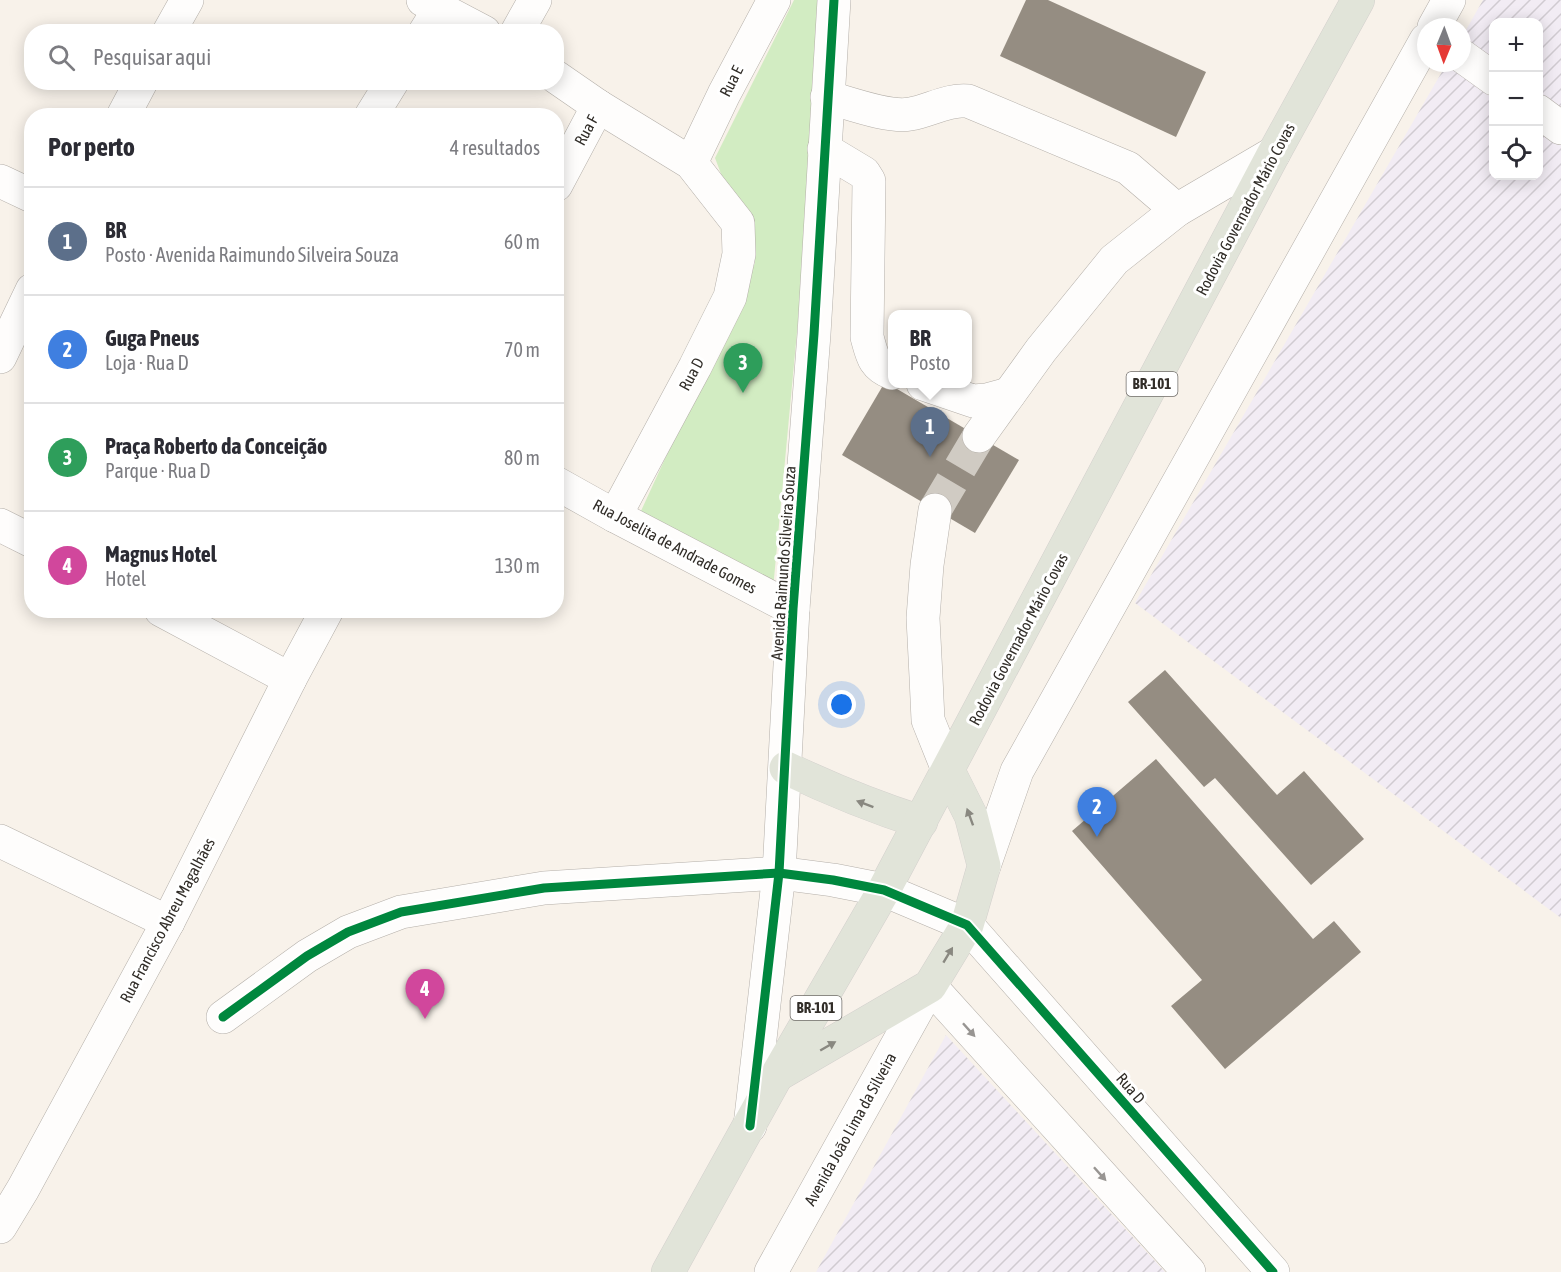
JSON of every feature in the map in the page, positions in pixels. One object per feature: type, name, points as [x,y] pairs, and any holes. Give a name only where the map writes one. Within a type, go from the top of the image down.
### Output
[{"type":"highway","name":"Rodovia Governador Mário Covas","points":[[668,1272],[921,822],[1274,153],[1358,0]]},
{"type":"highway","points":[[786,768],[849,797],[921,822]]},
{"type":"highway","points":[[777,1075],[930,986],[966,925],[984,866],[971,816],[948,770]]},
{"type":"street","points":[[174,24],[187,0]]},
{"type":"street","points":[[522,24],[535,0]]},
{"type":"street","name":"Rua E","points":[[691,163],[774,0]]},
{"type":"street","name":"Avenida Raimundo Silveira Souza","points":[[750,1126],[779,873],[793,609],[814,334],[834,0]]},
{"type":"street","points":[[1439,18],[1449,0]]},
{"type":"street","points":[[430,13],[461,24]]},
{"type":"street","points":[[984,866],[1017,771],[1417,56]]},
{"type":"street","points":[[1471,62],[1489,75]]},
{"type":"street","points":[[564,83],[691,163]]},
{"type":"street","points":[[127,108],[137,90]]},
{"type":"street","points":[[376,108],[387,90]]},
{"type":"street","points":[[827,98],[897,115],[910,114],[959,100],[968,101],[1128,168],[1177,210]]},
{"type":"street","name":"Rua F","points":[[564,170],[598,106]]},
{"type":"street","points":[[1543,114],[1561,128]]},
{"type":"street","points":[[824,149],[864,173],[869,181],[867,337],[872,357],[882,369],[888,371]]},
{"type":"street","points":[[979,436],[1041,350],[1114,260],[1177,210],[1274,153]]},
{"type":"street","name":"Rua D","points":[[615,516],[730,297],[739,254],[738,223],[691,163]]},
{"type":"street","points":[[0,181],[24,192]]},
{"type":"street","points":[[0,357],[24,307]]},
{"type":"street","points":[[935,388],[972,401],[987,400],[1009,394]]},
{"type":"street","name":"Rua Joselita de Andrade Gomes","points":[[564,487],[793,609]]},
{"type":"street","points":[[935,510],[927,565],[923,618],[928,720],[948,770]]},
{"type":"street","points":[[0,525],[24,537]]},
{"type":"street","points":[[176,618],[290,679]]},
{"type":"street","name":"Rua Francisco Abreu Magalhães","points":[[0,1227],[12,1183],[168,922],[323,618]]},
{"type":"street","points":[[0,841],[168,922]]},
{"type":"street","points":[[223,1017],[307,956],[348,932],[401,912],[544,888],[779,873],[884,890],[966,925]]},
{"type":"street","name":"Rua D","points":[[966,925],[1273,1272]]},
{"type":"street","points":[[930,986],[1190,1272]]},
{"type":"street","name":"Avenida João Lima da Silveira","points":[[771,1272],[930,986]]},
{"type":"shaded area","points":[[1483,0],[1561,0],[1561,918],[1135,603],[1442,72],[1471,72],[1471,21]]},
{"type":"shaded area","points":[[946,1035],[1165,1272],[816,1272]]},
{"type":"green space","points":[[794,0],[828,0],[773,589],[635,524],[755,263],[715,158]]},
{"type":"building","points":[[1026,0],[1048,0],[1206,72],[1176,137],[1000,56]]},
{"type":"building","points":[[885,382],[888,384],[888,388],[895,388],[1019,460],[975,533],[842,455]]},
{"type":"building","points":[[1165,670],[1277,795],[1304,771],[1364,839],[1311,885],[1215,778],[1204,787],[1128,702]]},
{"type":"building","points":[[1156,759],[1313,939],[1334,921],[1361,952],[1225,1069],[1171,1006],[1202,980],[1072,831]]},
{"type":"tunnel","points":[[935,510],[979,436]]},
{"type":"cycle path","points":[[750,1126],[779,873],[793,609],[814,334],[834,0]]},
{"type":"cycle path","points":[[223,1017],[307,956],[348,932],[401,912],[544,888],[779,873],[884,890],[967,925],[1273,1272]]},
{"type":"place","name":"Praça Roberto da Conceição","points":[[743,393]]},
{"type":"place","name":"BR","points":[[930,457]]},
{"type":"place","name":"Guga Pneus","points":[[1097,837]]},
{"type":"place","name":"Magnus Hotel","points":[[425,1019]]}]
